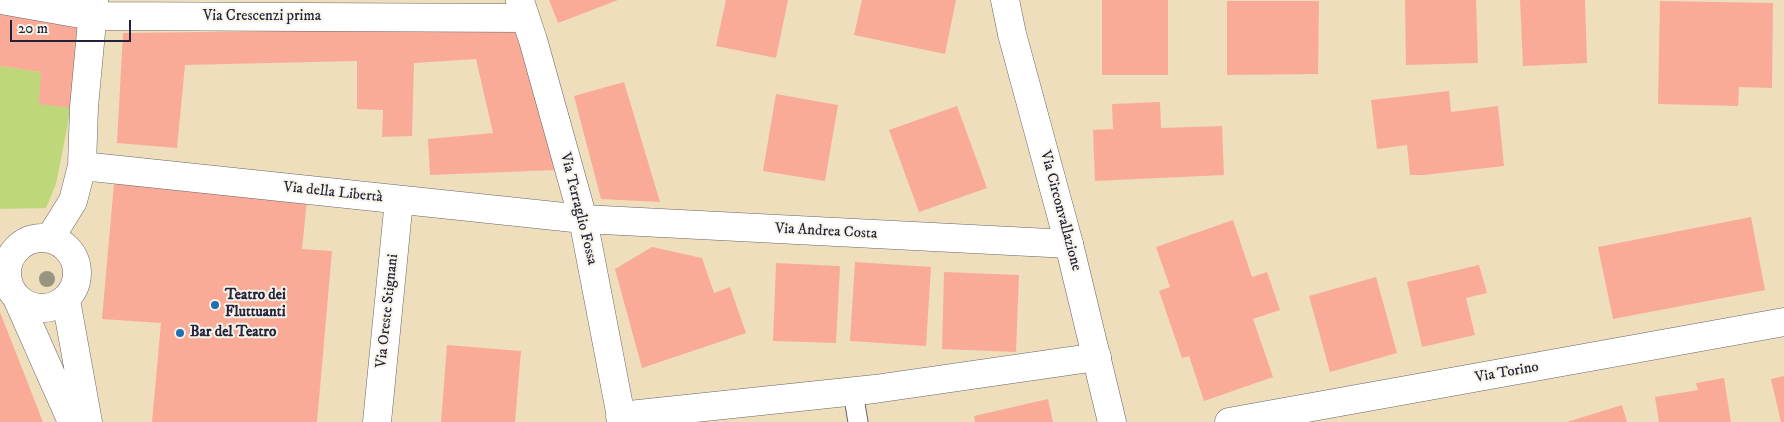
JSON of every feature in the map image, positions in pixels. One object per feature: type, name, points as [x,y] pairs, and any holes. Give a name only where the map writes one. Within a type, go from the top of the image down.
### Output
[{"type":"street","name":"Via Crescenzi prima","points":[[1,0],[93,8],[522,9]]},
{"type":"street","name":"Via Circonvallazione","points":[[1004,0],[1069,244],[1112,422]]},
{"type":"street","points":[[50,238],[73,201],[82,166],[84,107],[93,8]]},
{"type":"street","name":"Via Terraglio Fossa","points":[[522,9],[533,40],[583,220],[621,419]]},
{"type":"street","name":"Via della Libertà","points":[[82,166],[583,220]]},
{"type":"street","name":"Via Oreste Stignani","points":[[377,422],[399,200]]},
{"type":"street","name":"Via Andrea Costa","points":[[583,220],[1069,244]]},
{"type":"street","points":[[8,284],[28,306],[40,309],[50,308],[66,300],[78,278],[77,265],[72,254],[64,245],[50,238],[11,242],[8,284],[72,422]]},
{"type":"street","points":[[66,300],[88,422]]},
{"type":"street","name":"Via Torino","points":[[1229,422],[1784,322]]},
{"type":"street","points":[[621,419],[701,415],[1097,357]]},
{"type":"lane","points":[[858,422],[864,390]]},
{"type":"green space","points":[[0,66],[41,72],[71,108],[56,184],[46,208],[0,209]]},
{"type":"building","points":[[549,0],[618,0],[558,23]]},
{"type":"building","points":[[726,0],[788,0],[776,58],[716,46]]},
{"type":"building","points":[[862,0],[956,0],[945,54],[854,35]]},
{"type":"building","points":[[1102,0],[1168,0],[1168,75],[1102,75]]},
{"type":"building","points":[[1405,0],[1476,0],[1478,63],[1406,65]]},
{"type":"building","points":[[1520,0],[1585,0],[1587,63],[1523,66]]},
{"type":"building","points":[[1227,1],[1319,1],[1318,74],[1227,75]]},
{"type":"building","points":[[1660,1],[1773,3],[1772,88],[1739,87],[1738,106],[1658,104]]},
{"type":"building","points":[[0,12],[85,25],[71,108],[39,104],[41,72],[0,66]]},
{"type":"building","points":[[518,28],[556,170],[430,175],[428,139],[493,133],[476,59],[414,63],[412,136],[382,137],[383,110],[357,109],[357,61],[185,65],[177,148],[117,143],[123,33]]},
{"type":"building","points":[[624,82],[660,202],[601,199],[574,96]]},
{"type":"building","points":[[1449,91],[1451,112],[1498,106],[1504,166],[1410,175],[1407,145],[1377,149],[1371,100]]},
{"type":"building","points":[[776,94],[838,105],[825,181],[763,171]]},
{"type":"building","points":[[1160,102],[1161,128],[1222,126],[1224,175],[1095,181],[1093,130],[1113,129],[1112,104]]},
{"type":"building","points":[[957,106],[987,188],[919,212],[889,130]]},
{"type":"building","name":"Teatro dei Fluttuanti","points":[[114,183],[307,200],[302,249],[332,251],[317,422],[152,422],[161,323],[102,319]]},
{"type":"building","points":[[1751,217],[1765,290],[1613,319],[1598,247]]},
{"type":"building","points":[[1233,220],[1252,277],[1267,272],[1280,310],[1253,319],[1273,377],[1204,401],[1189,356],[1182,358],[1159,291],[1170,287],[1156,247]]},
{"type":"building","points":[[652,247],[702,258],[714,293],[730,287],[746,333],[642,368],[615,269]]},
{"type":"building","points":[[855,262],[931,267],[926,346],[850,341]]},
{"type":"building","points":[[776,263],[840,266],[836,343],[773,341]]},
{"type":"building","points":[[1479,265],[1487,293],[1466,298],[1475,335],[1422,347],[1407,282]]},
{"type":"building","points":[[944,272],[1019,275],[1016,352],[942,349]]},
{"type":"building","points":[[1376,277],[1397,353],[1330,372],[1309,296]]},
{"type":"building","points":[[0,312],[43,422],[0,422]]},
{"type":"building","points":[[447,345],[521,351],[515,422],[441,422]]},
{"type":"building","points":[[1784,376],[1784,422],[1781,422],[1771,379]]},
{"type":"building","points":[[1724,378],[1731,422],[1659,422],[1655,397],[1698,390],[1696,383]]},
{"type":"building","points":[[1048,399],[1053,422],[975,422],[974,416]]},
{"type":"building","points":[[1622,405],[1627,422],[1567,422]]},
{"type":"place","name":"Teatro dei Fluttuanti","points":[[215,305]]},
{"type":"place","name":"Bar del Teatro","points":[[180,333]]}]
